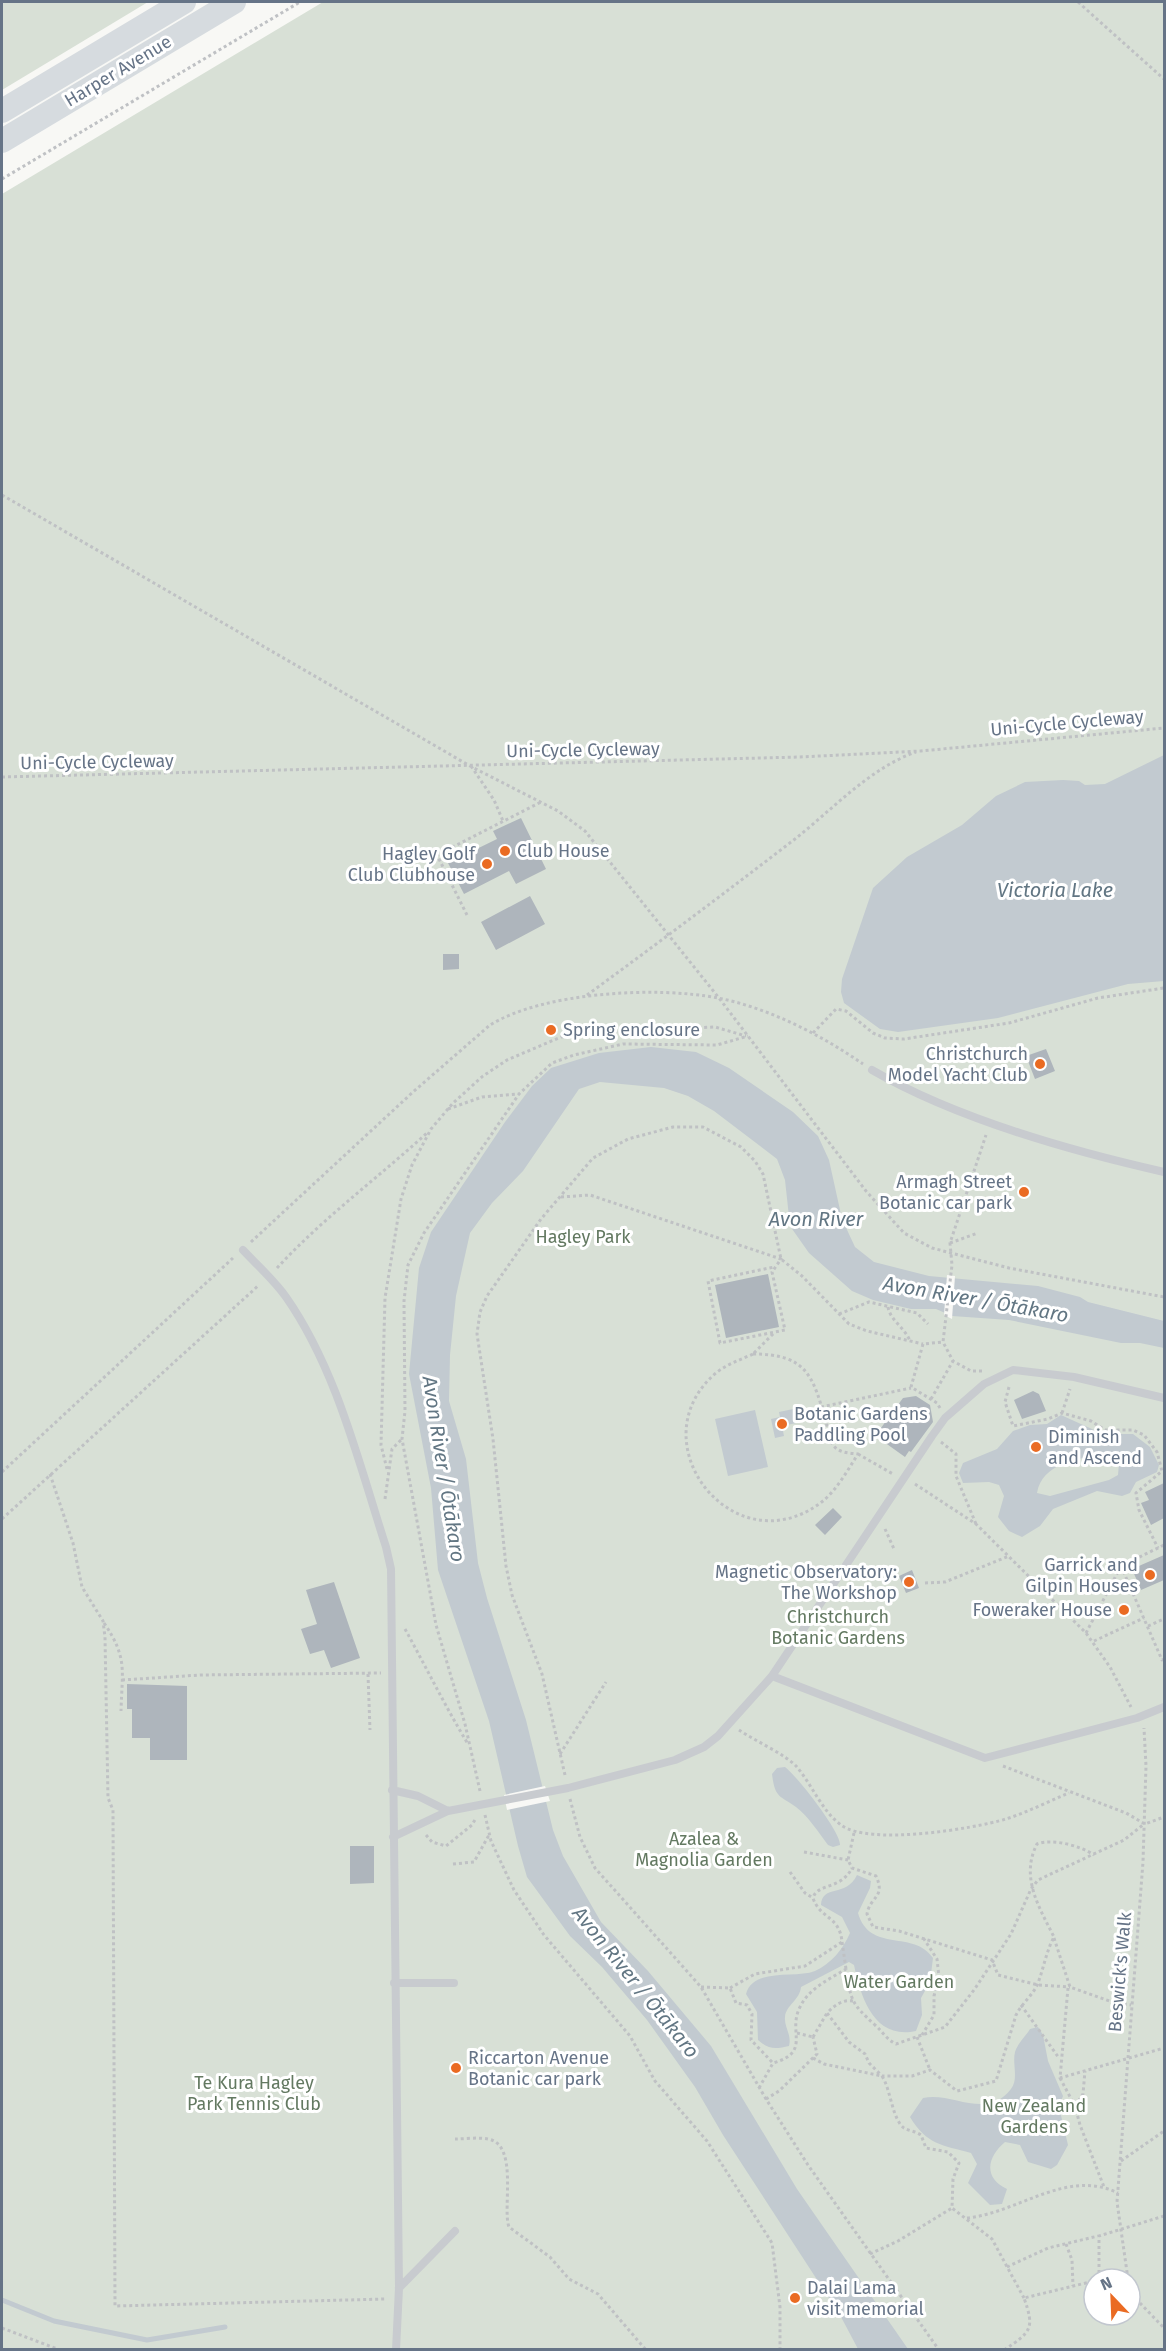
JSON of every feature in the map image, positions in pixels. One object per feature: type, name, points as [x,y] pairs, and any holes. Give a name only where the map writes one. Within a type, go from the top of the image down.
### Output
[{"type":"main road","name":"Harper Avenue","points":[[2,111],[184,2]]},
{"type":"main road","name":"Harper Avenue","points":[[2,141],[234,2]]},
{"type":"lane","points":[[872,1070],[931,1098],[1021,1132],[1116,1161],[1164,1172]]},
{"type":"lane","points":[[243,1250],[285,1296],[309,1335],[338,1400],[386,1547],[391,1569],[399,2288],[396,2349]]},
{"type":"lane","points":[[393,1837],[448,1811],[568,1788],[675,1760],[704,1747],[731,1724],[772,1676],[878,1513],[945,1418],[984,1384],[1013,1370],[1074,1377],[1164,1398]]},
{"type":"lane","points":[[772,1676],[985,1758],[1164,1707]]},
{"type":"lane","points":[[392,1790],[418,1797],[448,1811]]},
{"type":"lane","points":[[394,1983],[454,1983]]},
{"type":"lane","points":[[399,2288],[455,2231]]},
{"type":"path","points":[[2,179],[300,2]]},
{"type":"path","points":[[1078,2],[1164,79]]},
{"type":"path","points":[[2,495],[470,766],[541,802],[585,831],[719,998],[891,1220],[918,1242],[1009,1268],[1164,1297]]},
{"type":"path","name":"Uni-Cycle Cycleway","points":[[2,777],[641,763],[921,750],[1164,728]]},
{"type":"path","points":[[587,995],[667,936],[863,783],[890,764],[921,750]]},
{"type":"path","points":[[470,766],[494,800],[503,821]]},
{"type":"path","points":[[467,915],[437,855],[541,802]]},
{"type":"path","points":[[813,1033],[836,1009],[846,1011],[873,1033],[885,1038],[904,1039],[1009,1023],[1098,998],[1164,988]]},
{"type":"path","points":[[2,1472],[413,1092],[501,1018],[569,997],[587,995],[678,994],[719,998],[800,1025],[872,1070]]},
{"type":"path","points":[[2,1519],[268,1277],[309,1233],[376,1179],[431,1129],[447,1110],[483,1076],[499,1065],[561,1037],[619,1031],[716,1027],[748,1036]]},
{"type":"path","points":[[748,1036],[717,1045],[623,1044],[574,1055],[552,1063],[519,1094],[424,1233],[408,1265],[404,1301],[405,1411],[402,1439],[436,1625],[471,1748],[490,1833],[520,1899],[552,1944],[630,2036],[655,2081],[707,2140],[772,2244],[780,2307],[780,2349]]},
{"type":"path","points":[[447,1110],[482,1097],[519,1094]]},
{"type":"path","points":[[782,1259],[763,1174],[755,1161],[741,1147],[703,1127],[673,1127],[628,1139],[593,1158],[541,1219],[487,1296],[479,1313],[477,1334],[493,1439],[506,1566],[513,1595],[542,1674],[580,1837],[595,1868],[701,1987],[765,2099],[870,2254],[939,2349]]},
{"type":"path","points":[[989,1128],[950,1243],[952,1265],[944,1342],[953,1361],[971,1371],[1013,1370],[1005,1402],[1013,1426],[1048,1419],[1062,1413],[1090,1421],[1105,1430],[1133,1430],[1144,1434],[1157,1452],[1163,1471],[1136,1493],[1139,1510],[1158,1548]]},
{"type":"path","points":[[387,1469],[381,1445],[385,1298],[401,1199],[412,1165],[431,1129]]},
{"type":"path","points":[[561,1197],[590,1195],[782,1259],[849,1324],[867,1331],[923,1344],[944,1342]]},
{"type":"path","points":[[950,1243],[978,1233]]},
{"type":"path","points":[[774,1267],[708,1281],[720,1343],[785,1330],[772,1272],[782,1259]]},
{"type":"path","points":[[839,1314],[869,1302],[917,1313],[928,1324]]},
{"type":"path","points":[[888,1307],[889,1313],[907,1332],[910,1341]]},
{"type":"path","points":[[775,1332],[753,1354],[727,1365],[715,1374],[698,1397],[686,1428],[687,1445],[694,1473],[714,1499],[749,1518],[775,1520],[792,1517],[812,1508],[828,1497],[858,1454]]},
{"type":"path","points":[[911,1388],[923,1344]]},
{"type":"path","points":[[753,1354],[775,1354],[789,1358],[802,1366],[814,1383],[833,1445],[844,1453],[858,1454],[895,1475]]},
{"type":"path","points":[[931,1399],[953,1361]]},
{"type":"path","points":[[1062,1413],[1074,1377]]},
{"type":"path","points":[[822,1407],[911,1388],[937,1403],[945,1418]]},
{"type":"path","points":[[932,1436],[957,1454],[956,1476],[976,1524]]},
{"type":"path","points":[[386,1508],[387,1469],[392,1449],[402,1439]]},
{"type":"path","points":[[50,1473],[73,1543],[82,1587],[119,1645],[122,1680],[121,1711]]},
{"type":"path","points":[[909,1481],[976,1524]]},
{"type":"path","points":[[878,1513],[894,1549]]},
{"type":"path","name":"Beswick's Walk","points":[[976,1524],[1086,1633],[1110,1667],[1143,1725],[1145,1824],[1118,2193],[1119,2231],[1126,2267]]},
{"type":"path","points":[[1086,1633],[1121,1566],[1164,1545]]},
{"type":"path","points":[[925,1582],[945,1582],[1009,1556]]},
{"type":"path","points":[[1121,1566],[1136,1604],[1162,1660],[1164,1659]]},
{"type":"path","points":[[1093,1642],[1144,1618]]},
{"type":"path","points":[[1148,1626],[1164,1619]]},
{"type":"path","points":[[103,1622],[108,1798],[113,1810],[115,2306],[398,2299]]},
{"type":"path","points":[[403,1626],[428,1669],[434,1688],[471,1748]]},
{"type":"path","points":[[122,1680],[200,1675],[391,1673]]},
{"type":"path","points":[[368,1674],[370,1730]]},
{"type":"path","points":[[560,1754],[606,1682]]},
{"type":"path","points":[[739,1730],[795,1765],[829,1813],[854,1833],[895,1835],[978,1826],[1007,1818],[1069,1792]]},
{"type":"path","points":[[985,1758],[1126,1813],[1145,1824]]},
{"type":"path","points":[[418,1825],[432,1842],[446,1846],[472,1825],[483,1806]]},
{"type":"path","points":[[790,1872],[805,1893],[813,1898],[820,1910],[838,1924],[856,2008],[888,2040],[896,2044],[945,2027],[974,1990],[1011,1934],[1031,1889],[1038,1880],[1124,1840],[1145,1824],[1164,1817]]},
{"type":"path","points":[[453,1864],[474,1862],[490,1833]]},
{"type":"path","points":[[854,1833],[848,1860],[852,1868],[876,1876],[880,1886],[880,1893],[867,1914],[873,1927],[899,1931],[992,1960]]},
{"type":"path","points":[[1094,1855],[1072,1844],[1049,1842],[1037,1844],[1031,1861],[1031,1889],[1054,1937],[1069,1987],[1060,2078],[1075,2106],[1104,2187]]},
{"type":"path","points":[[804,1852],[848,1860]]},
{"type":"path","points":[[813,1898],[820,1889],[843,1882],[852,1868]]},
{"type":"path","points":[[919,2037],[930,2070],[957,2091],[996,2081],[1021,2004],[1038,1985],[1046,1952],[1054,1937]]},
{"type":"path","points":[[919,2037],[934,2015],[934,1996],[939,1977],[937,1959],[924,1938]]},
{"type":"path","points":[[701,1987],[730,1988],[755,1974],[806,1966],[842,1942]]},
{"type":"path","points":[[992,1960],[998,1975],[1038,1985],[1069,1987],[1131,2005]]},
{"type":"path","points":[[759,2088],[773,2063],[792,2055],[797,2033],[798,2008],[813,1989],[846,1969]]},
{"type":"path","points":[[730,1988],[736,2003],[750,2009],[751,2040],[773,2063]]},
{"type":"path","points":[[765,2099],[779,2091],[813,2058],[818,2051],[813,2037],[827,2013],[836,2005],[847,2000],[853,2001]]},
{"type":"path","points":[[1021,2004],[1060,2060]]},
{"type":"path","points":[[827,2013],[849,2042],[865,2054],[869,2063],[882,2076],[890,2090],[897,2121],[905,2129],[921,2135],[926,2148],[948,2152],[959,2163],[953,2179],[952,2208]]},
{"type":"path","points":[[797,2033],[813,2037]]},
{"type":"path","points":[[1060,2078],[1164,2048]]},
{"type":"path","points":[[813,2058],[824,2064],[882,2076],[912,2076],[930,2070]]},
{"type":"path","points":[[1075,2106],[1083,2094],[1085,2071]]},
{"type":"path","points":[[1121,2161],[1164,2131]]},
{"type":"path","points":[[455,2139],[488,2139],[498,2145],[508,2177],[509,2227],[550,2257],[569,2279],[598,2294],[646,2349]]},
{"type":"path","points":[[965,2218],[984,2217],[1065,2187],[1086,2184],[1104,2187],[1118,2193]]},
{"type":"path","points":[[952,2208],[992,2239],[1024,2298],[1032,2320],[1030,2328],[1022,2338],[1004,2349]]},
{"type":"path","points":[[870,2254],[898,2241],[952,2208]]},
{"type":"path","points":[[1007,2267],[1048,2248],[1119,2231],[1164,2216]]},
{"type":"path","points":[[1099,2236],[1099,2267]]},
{"type":"path","points":[[1066,2244],[1072,2260],[1073,2286]]},
{"type":"path","points":[[1024,2298],[1082,2284]]},
{"type":"path","points":[[1142,2302],[1164,2328]]},
{"type":"path","points":[[2,2328],[60,2349]]},
{"type":"path","points":[[291,2349],[319,2349]]},
{"type":"green space","points":[[2,2],[148,2],[2,90]]},
{"type":"green space","name":"Hagley Park","points":[[323,2],[1164,2],[1164,2349],[2,2349],[2,194]]},
{"type":"water","name":"Victoria Lake","points":[[1164,755],[1164,981],[1128,984],[998,1018],[898,1032],[880,1029],[844,1003],[841,992],[842,979],[873,888],[907,857],[962,825],[996,796],[1025,782],[1063,780],[1079,781],[1085,785],[1105,784]]},
{"type":"water","name":"Avon River","points":[[651,1047],[696,1052],[729,1068],[793,1112],[818,1136],[829,1160],[842,1219],[855,1247],[874,1262],[929,1276],[1038,1286],[1080,1297],[1088,1302],[1164,1321],[1164,1348],[1140,1343],[1121,1343],[1009,1320],[952,1316],[936,1309],[911,1309],[873,1300],[852,1291],[809,1253],[790,1226],[785,1180],[777,1159],[714,1111],[688,1096],[664,1088],[600,1082],[579,1089],[523,1171],[492,1203],[470,1233],[456,1296],[450,1355],[449,1401],[466,1459],[478,1563],[526,1720],[553,1830],[563,1856],[601,1922],[648,1971],[711,2046],[797,2189],[908,2349],[858,2349],[840,2315],[723,2135],[695,2087],[647,2020],[602,1967],[570,1936],[527,1877],[489,1721],[438,1570],[431,1488],[409,1374],[419,1268],[431,1232],[505,1122],[532,1086],[551,1068],[599,1053]]},
{"type":"water","name":"Botanic Gardens Paddling Pool","points":[[798,1408],[801,1422],[782,1426],[784,1436],[775,1438],[771,1419],[780,1417],[779,1412]]},
{"type":"water","points":[[755,1410],[768,1467],[728,1476],[715,1419]]},
{"type":"water","points":[[1061,1415],[1103,1434],[1133,1434],[1150,1447],[1159,1465],[1157,1472],[1136,1482],[1130,1493],[1122,1496],[1097,1491],[1053,1509],[1040,1526],[1022,1537],[1009,1531],[998,1517],[1004,1496],[999,1485],[989,1482],[963,1483],[959,1473],[963,1463],[997,1449],[1013,1431],[1030,1425],[1047,1424]],"holes":[[[1103,1454],[1119,1463],[1118,1475],[1109,1480],[1050,1496],[1037,1493],[1046,1475],[1062,1464]]]},
{"type":"water","points":[[785,1767],[808,1792],[826,1817],[840,1845],[833,1847],[828,1845],[805,1815],[776,1792],[772,1774],[777,1768]]},
{"type":"water","points":[[857,1875],[871,1881],[858,1913],[864,1926],[882,1938],[925,1949],[933,1958],[930,1982],[921,1998],[922,2015],[916,2031],[902,2032],[880,2023],[866,2003],[854,1965],[849,1962],[801,1987],[785,2017],[789,2046],[776,2048],[766,2046],[758,2040],[757,2012],[746,1994],[750,1986],[766,1977],[815,1971],[836,1955],[850,1933],[842,1917],[821,1905],[822,1899],[830,1892],[847,1886]]},
{"type":"water","points":[[1038,2027],[1043,2035],[1048,2061],[1063,2096],[1059,2107],[1068,2145],[1057,2165],[1051,2169],[1028,2162],[1020,2145],[1005,2142],[994,2154],[990,2167],[994,2179],[1007,2189],[1002,2204],[990,2205],[968,2183],[977,2164],[971,2153],[929,2139],[910,2117],[923,2098],[945,2098],[980,2104],[991,2103],[1001,2098],[1013,2085],[1016,2049],[1030,2029]]},
{"type":"pier","points":[[947,1275],[955,1276],[952,1319],[944,1315]]},
{"type":"pier","points":[[545,1786],[550,1801],[507,1810],[504,1795]]},
{"type":"building","name":"Club House","points":[[521,818],[546,869],[516,884],[509,871],[464,894],[448,863],[497,839],[493,831]]},
{"type":"building","points":[[530,896],[545,924],[496,950],[481,922]]},
{"type":"building","points":[[443,954],[459,954],[459,969],[443,970]]},
{"type":"building","name":"Christchurch Model Yacht Club","points":[[1046,1049],[1055,1071],[1035,1079],[1026,1056]]},
{"type":"building","points":[[768,1274],[779,1327],[726,1338],[715,1285]]},
{"type":"building","points":[[1033,1391],[1039,1394],[1046,1411],[1022,1419],[1014,1400]]},
{"type":"building","points":[[916,1396],[930,1405],[933,1422],[905,1457],[884,1442],[887,1438],[878,1432],[903,1398]]},
{"type":"building","points":[[1164,1483],[1164,1518],[1151,1525],[1141,1503],[1149,1500],[1145,1492]]},
{"type":"building","points":[[833,1508],[842,1517],[825,1535],[815,1525]]},
{"type":"building","name":"Garrick and Gilpin Houses","points":[[1164,1555],[1164,1580],[1141,1590],[1132,1569]]},
{"type":"building","name":"Magnetic Observatory: The Workshop","points":[[912,1570],[919,1588],[906,1593],[899,1576]]},
{"type":"building","points":[[334,1582],[360,1658],[331,1668],[324,1650],[310,1654],[301,1629],[317,1624],[306,1590]]},
{"type":"building","points":[[127,1684],[187,1686],[187,1760],[150,1760],[150,1738],[132,1738],[132,1709],[127,1709]]},
{"type":"building","points":[[350,1846],[374,1846],[374,1883],[350,1884]]},
{"type":"waterway","points":[[2,2300],[54,2321],[147,2340],[225,2327]]},
{"type":"place","name":"Club House","points":[[505,851]]},
{"type":"place","name":"Hagley Golf Club Clubhouse","points":[[487,864]]},
{"type":"place","name":"Spring enclosure","points":[[551,1030]]},
{"type":"place","name":"Christchurch Model Yacht Club","points":[[1040,1064]]},
{"type":"place","name":"Armagh Street Botanic car park","points":[[1024,1192]]},
{"type":"place","name":"Botanic Gardens Paddling Pool","points":[[782,1424]]},
{"type":"place","name":"Diminish and Ascend","points":[[1036,1447]]},
{"type":"place","name":"Garrick and Gilpin Houses","points":[[1150,1575]]},
{"type":"place","name":"Magnetic Observatory: The Workshop","points":[[909,1582]]},
{"type":"place","name":"Foweraker House","points":[[1124,1610]]},
{"type":"place","name":"Riccarton Avenue Botanic car park","points":[[456,2068]]},
{"type":"place","name":"Dalai Lama visit memorial","points":[[795,2298]]},
{"type":"water label","name":"Avon River / Ōtākaro","points":[[976,1299]]},
{"type":"water label","name":"Avon River / Ōtākaro","points":[[444,1469]]},
{"type":"water label","name":"Avon River / Ōtākaro","points":[[636,1982]]},
{"type":"park label","name":"Christchurch Botanic Gardens","points":[[838,1627]]},
{"type":"park label","name":"Azalea & Magnolia Garden","points":[[704,1849]]},
{"type":"park label","name":"Water Garden","points":[[899,1982]]},
{"type":"park label","name":"Te Kura Hagley Park Tennis Club","points":[[254,2093]]},
{"type":"park label","name":"New Zealand Gardens","points":[[1034,2116]]}]
